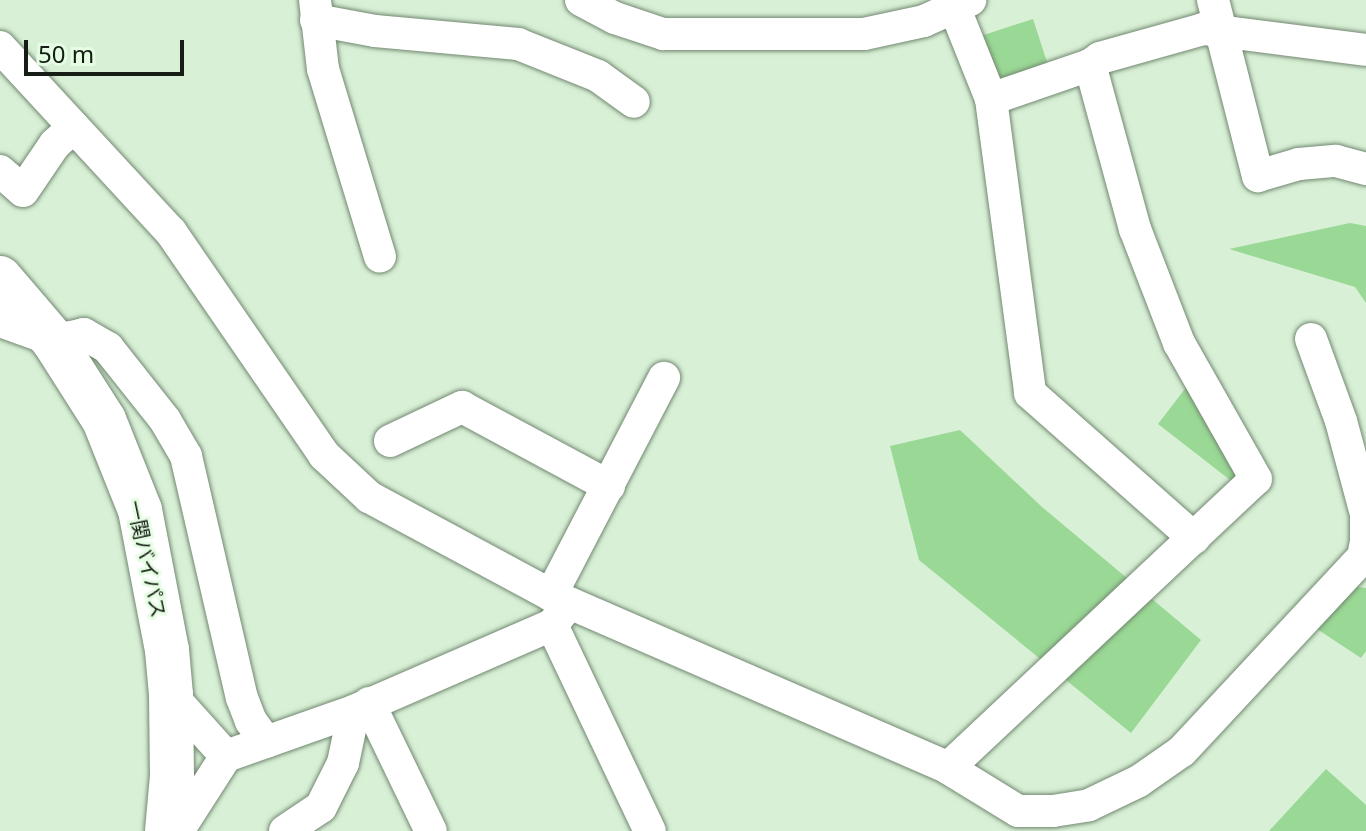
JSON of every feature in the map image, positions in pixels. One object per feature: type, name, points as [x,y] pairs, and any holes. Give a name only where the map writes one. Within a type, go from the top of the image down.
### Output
[{"type":"highway","name":"一関バイパス","points":[[0,278],[55,344],[104,420],[140,510],[167,650],[171,695],[172,776],[167,831]]},
{"type":"street","points":[[581,0],[615,18],[663,34],[864,34],[924,21],[963,4],[991,99],[1030,393],[1194,538]]},
{"type":"street","points":[[380,257],[323,69],[315,10],[375,31],[518,44],[598,76],[634,102]]},
{"type":"street","points":[[991,99],[1090,65],[1100,58],[1203,29],[1217,15]]},
{"type":"street","points":[[1217,15],[1366,50]]},
{"type":"street","points":[[1217,15],[1258,176],[1299,164],[1336,161],[1366,169]]},
{"type":"street","points":[[0,47],[171,232],[324,455],[369,497],[557,608],[948,768],[1021,821],[1053,811],[1089,805],[1139,781],[1182,751],[1365,550],[1366,514],[1341,421],[1311,339]]},
{"type":"street","points":[[948,768],[1256,479],[1179,343],[1135,229],[1090,65]]},
{"type":"street","points":[[0,171],[23,191],[55,144],[74,127]]},
{"type":"street","points":[[0,321],[55,344],[84,334],[108,348],[165,420],[186,456],[242,698],[251,721],[266,742]]},
{"type":"street","points":[[178,831],[226,756],[362,707],[557,608],[609,486],[664,378]]},
{"type":"street","points":[[390,441],[462,407],[609,486]]},
{"type":"street","points":[[557,608],[650,831]]},
{"type":"street","points":[[171,695],[226,756]]},
{"type":"street","points":[[285,831],[321,807],[343,763],[362,707]]},
{"type":"street","points":[[362,707],[431,831]]},
{"type":"green space","points":[[1033,19],[1049,68],[993,86],[977,37]]},
{"type":"green space","points":[[1350,223],[1366,226],[1366,303],[1355,287],[1229,249]]},
{"type":"green space","points":[[1191,381],[1242,475],[1234,483],[1158,424]]},
{"type":"green space","points":[[960,430],[1042,507],[1201,640],[1131,733],[919,560],[890,446]]},
{"type":"green space","points":[[1349,586],[1366,588],[1366,651],[1361,658],[1314,627]]},
{"type":"green space","points":[[1326,769],[1366,805],[1366,831],[1269,831]]}]
